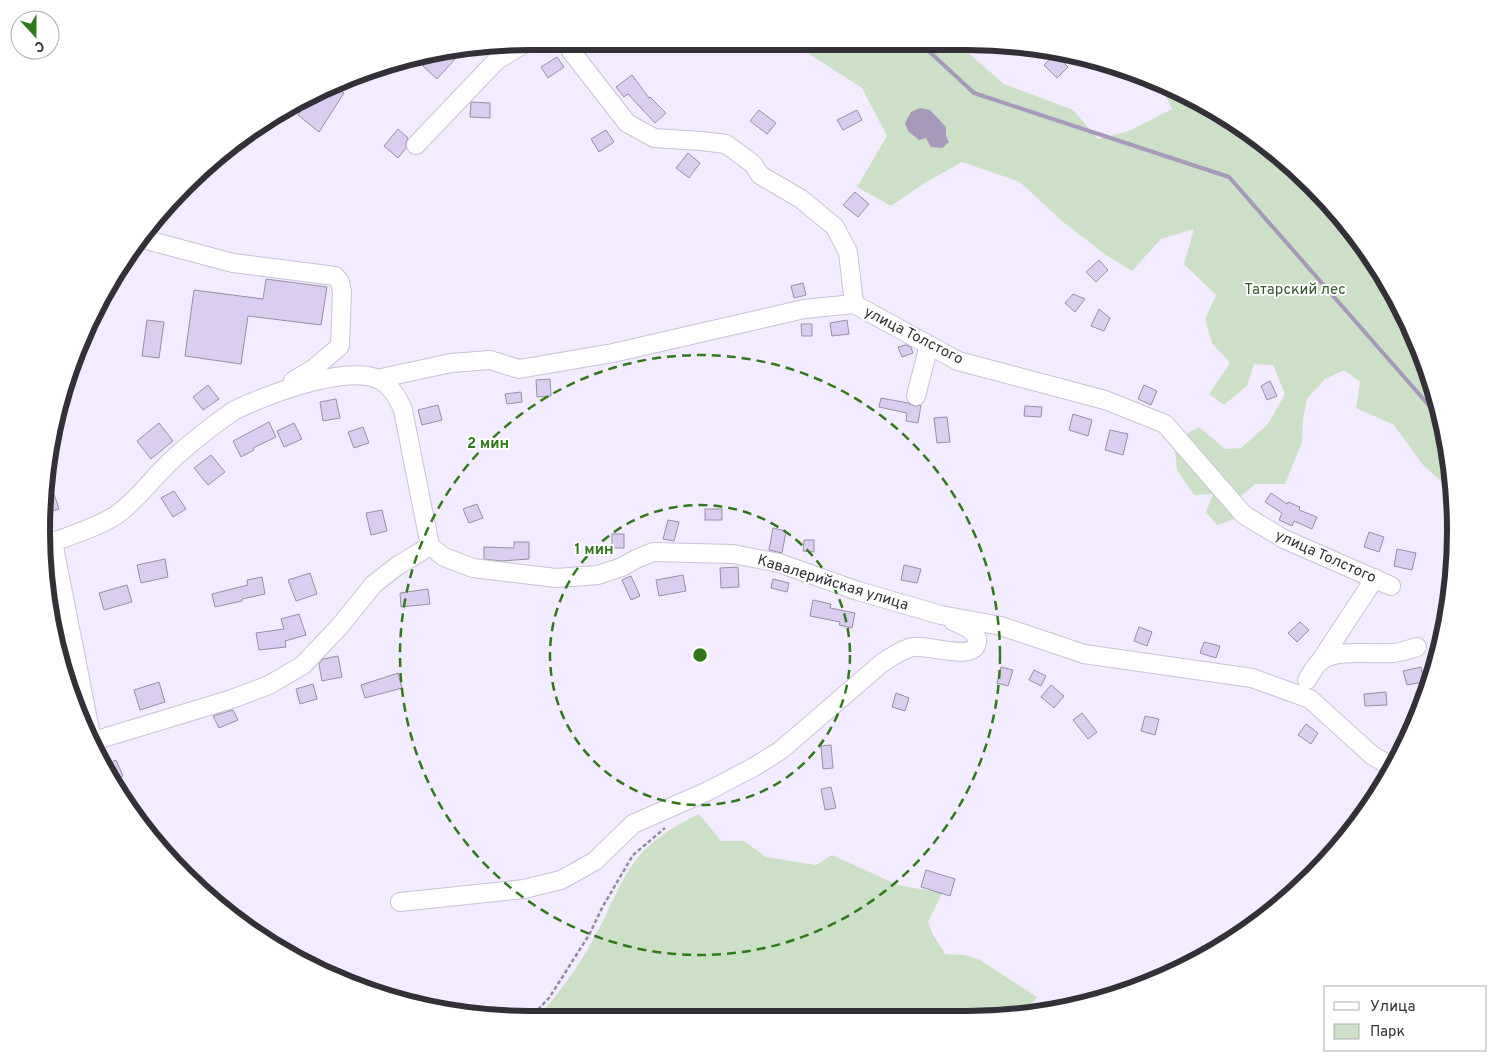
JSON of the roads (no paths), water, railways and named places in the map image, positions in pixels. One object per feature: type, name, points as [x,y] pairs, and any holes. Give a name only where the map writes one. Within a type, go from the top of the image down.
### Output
[{"type":"street","name":"улица Толстого","points":[[571,50],[627,123],[654,138],[726,144],[753,164],[760,175],[801,199],[835,227],[848,252],[854,304],[958,361],[1105,400],[1165,424],[1244,515],[1284,539],[1391,586]]},
{"type":"street","points":[[416,145],[497,60],[513,51]]},
{"type":"street","points":[[148,240],[232,263],[335,276],[340,282],[342,291],[340,346],[345,376]]},
{"type":"street","points":[[377,379],[451,363],[490,360],[518,369],[613,353],[804,309],[854,304]]},
{"type":"street","points":[[916,396],[929,345]]},
{"type":"street","points":[[274,393],[313,369],[340,346]]},
{"type":"street","points":[[50,542],[118,514],[176,456],[234,410],[274,393],[308,383],[345,376],[359,376],[377,379],[389,386],[403,410],[424,506],[430,546],[397,566],[374,584],[340,627],[303,665],[269,684],[232,699],[98,739]]},
{"type":"street","name":"Кавалерийская улица","points":[[430,546],[444,557],[473,568],[556,578],[598,574],[622,567],[653,552],[733,554],[779,563],[858,591],[941,614]]},
{"type":"street","points":[[51,551],[83,704]]},
{"type":"street","points":[[1283,689],[1307,680],[1375,578]]},
{"type":"street","points":[[941,614],[1002,626],[1084,654],[1252,678],[1310,699],[1373,756],[1387,764]]},
{"type":"street","points":[[400,902],[524,889],[561,880],[595,861],[633,824],[708,791],[754,767],[781,750],[882,663],[899,652],[913,647],[928,646],[960,653],[970,651],[976,646],[977,641],[969,629],[941,614]]},
{"type":"street","points":[[1321,660],[1338,654],[1359,652],[1396,653],[1417,647]]},
{"type":"street","points":[[1307,680],[1310,699]]},
{"type":"waterway","points":[[928,50],[974,93],[1229,177],[1432,408]]},
{"type":"park label","name":"Татарский лес","points":[[1295,289]]}]
